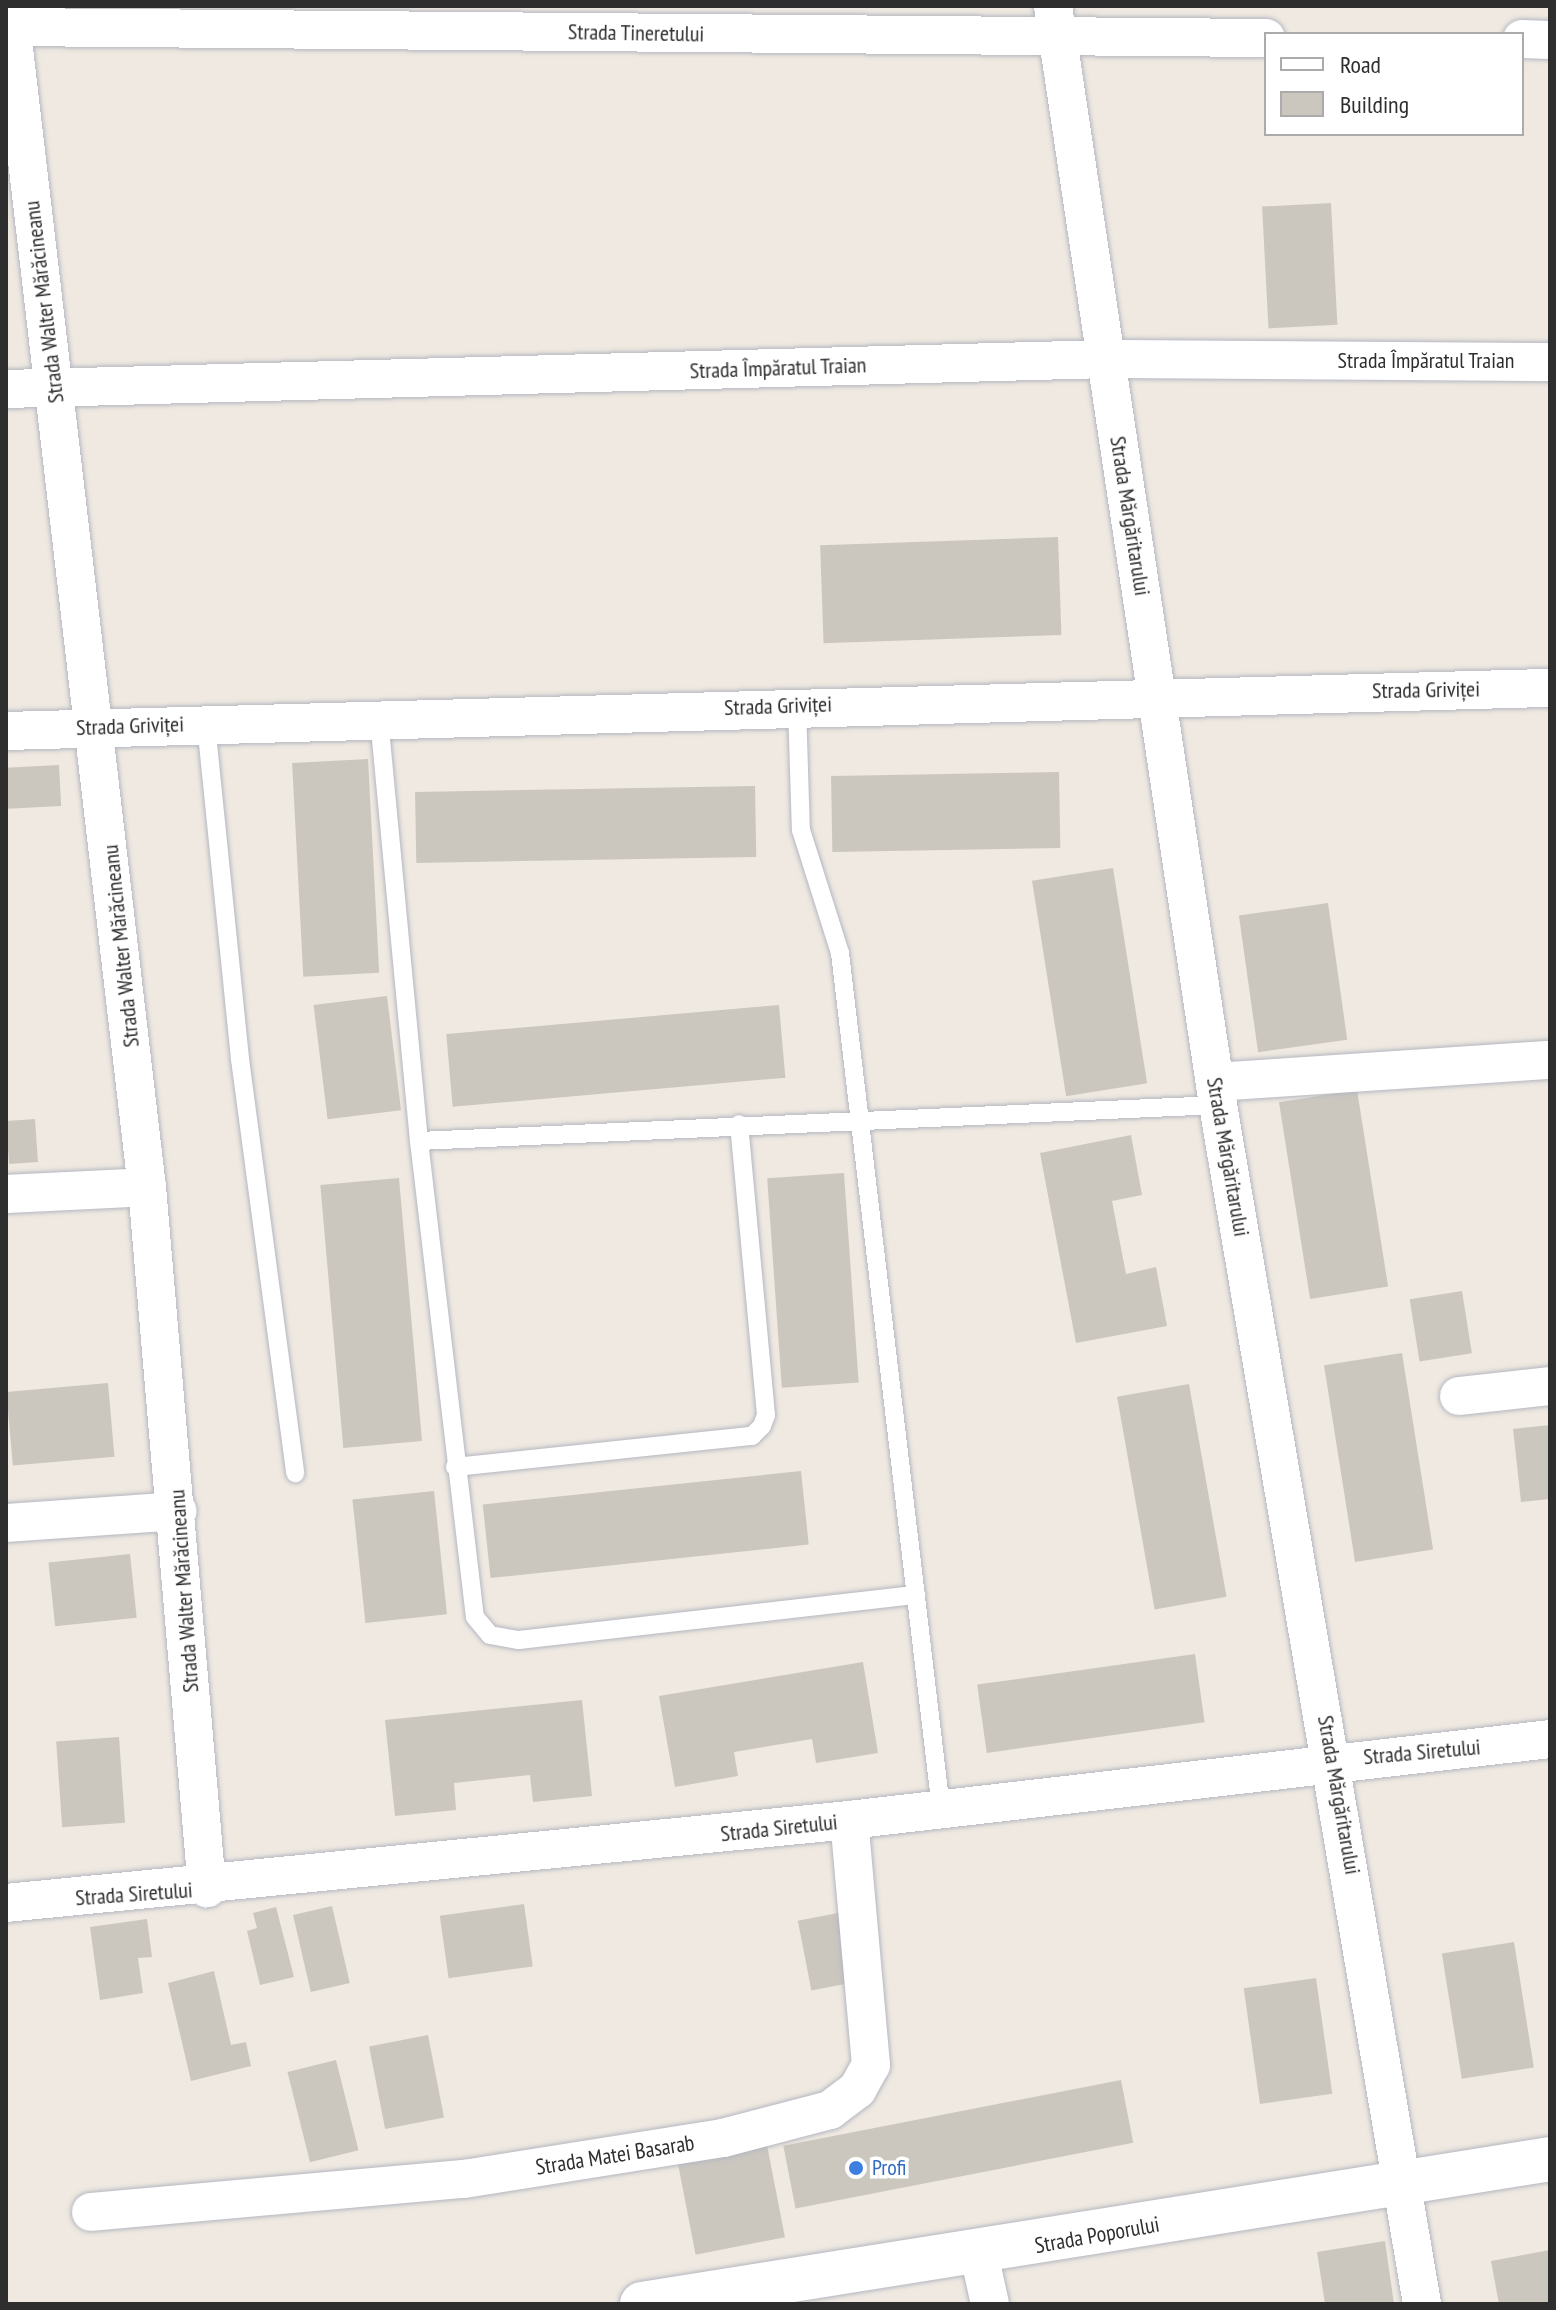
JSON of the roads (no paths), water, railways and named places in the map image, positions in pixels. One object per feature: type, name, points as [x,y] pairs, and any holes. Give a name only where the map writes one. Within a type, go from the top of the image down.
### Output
[{"type":"street","name":"Strada Tineretului","points":[[9,20],[1055,21],[1264,38]]},
{"type":"street","name":"Strada Walter Mărăcineanu","points":[[9,20],[97,727],[147,1187],[178,1511],[207,1888]]},
{"type":"street","name":"Strada Mărgăritarului","points":[[1055,21],[1216,1094],[1333,1760],[1422,2304]]},
{"type":"street","points":[[1524,39],[1550,40]]},
{"type":"street","name":"Strada Împăratul Traian","points":[[6,389],[1106,359],[1550,362]]},
{"type":"street","name":"Strada Griviței","points":[[6,731],[1157,695],[1550,688]]},
{"type":"street","points":[[1216,1094],[1550,1060]]},
{"type":"street","points":[[6,1194],[147,1187]]},
{"type":"street","points":[[1459,1396],[1550,1386]]},
{"type":"street","points":[[6,1523],[178,1511]]},
{"type":"street","name":"Strada Siretului","points":[[6,1903],[207,1888],[849,1820],[1333,1760],[1550,1739]]},
{"type":"street","name":"Strada Matei Basarab","points":[[91,2212],[464,2179],[723,2138],[830,2110],[857,2090],[871,2065],[849,1820]]},
{"type":"street","name":"Strada Poporului","points":[[642,2304],[979,2254],[1550,2159]]},
{"type":"street","points":[[979,2254],[990,2304]]},
{"type":"lane","points":[[797,706],[801,830],[840,953],[941,1809]]},
{"type":"lane","points":[[379,718],[419,1141],[455,1467],[473,1604],[490,1635],[519,1640],[916,1595]]},
{"type":"lane","points":[[206,724],[240,1059],[295,1473]]},
{"type":"lane","points":[[419,1141],[861,1120],[1216,1094]]},
{"type":"lane","points":[[455,1467],[752,1436],[762,1426],[766,1415],[739,1124]]},
{"type":"place","name":"Profi","points":[[856,2168]]}]
